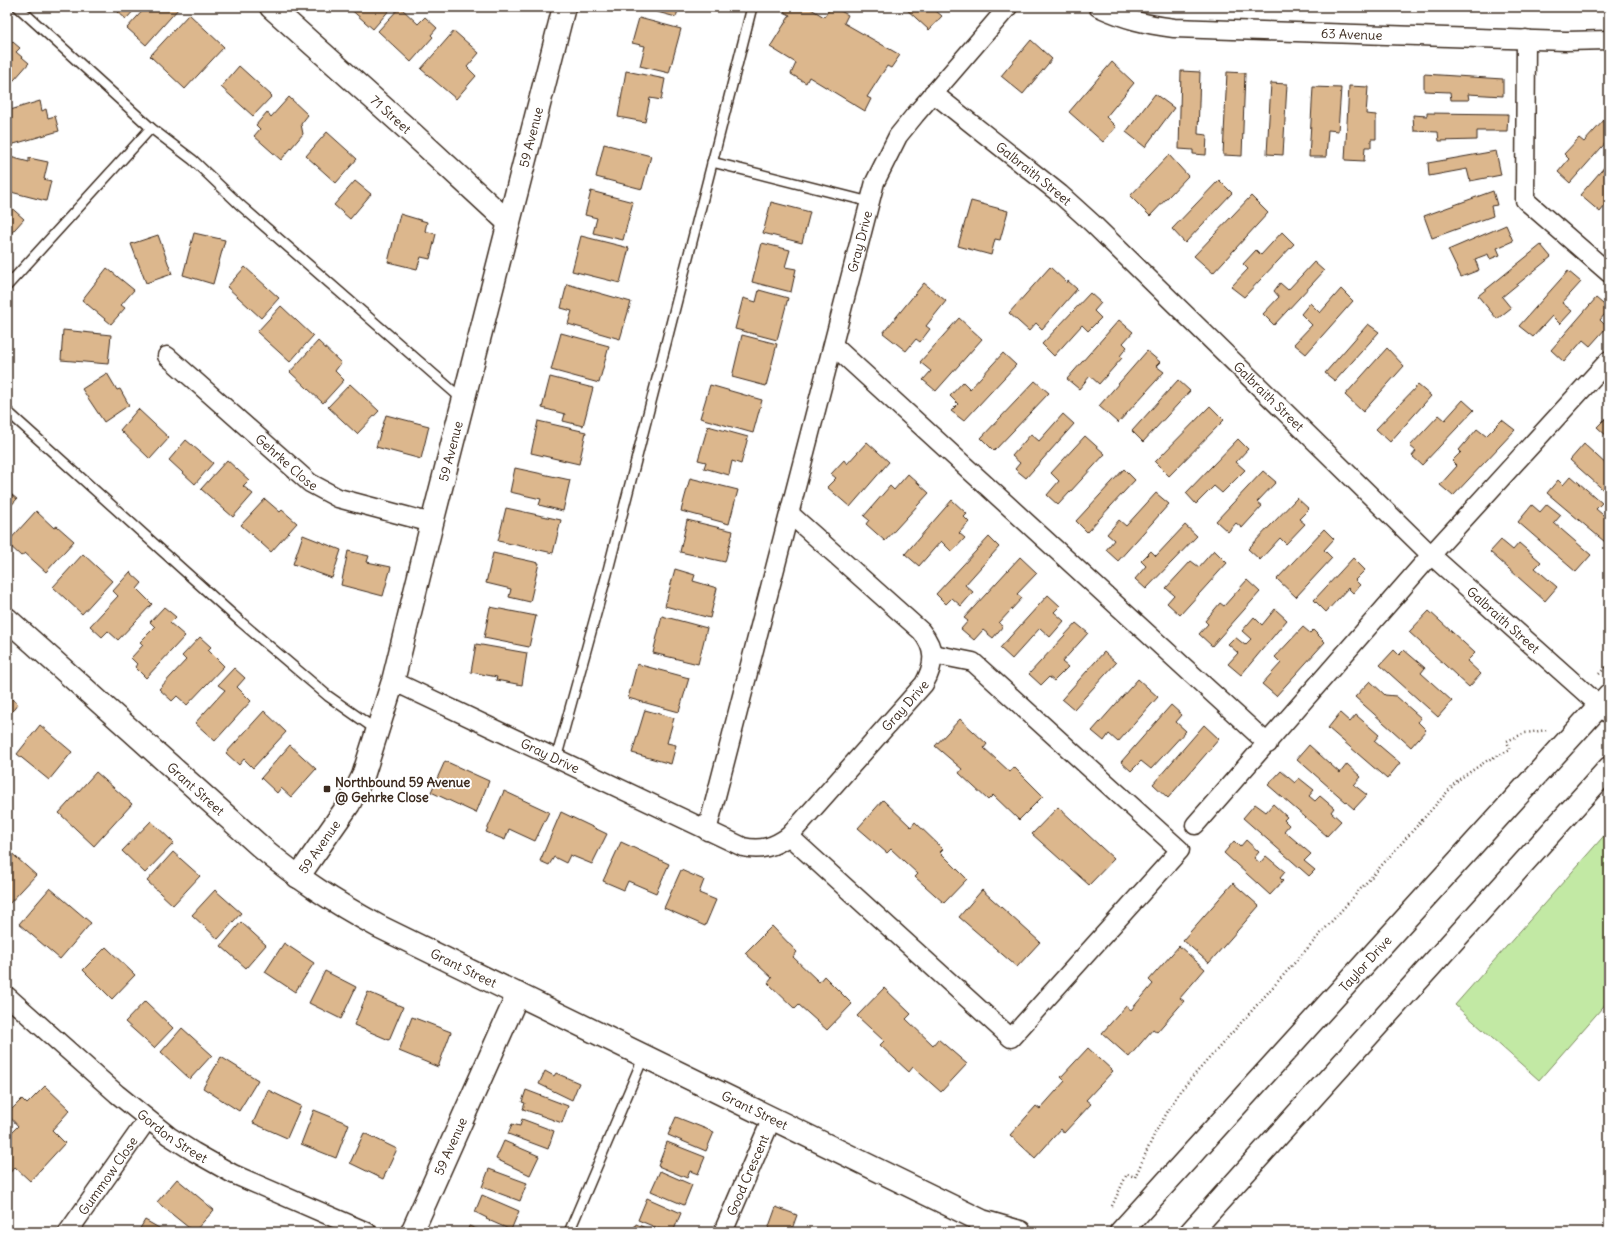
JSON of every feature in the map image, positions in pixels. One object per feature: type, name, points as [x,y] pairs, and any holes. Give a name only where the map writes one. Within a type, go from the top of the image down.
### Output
[{"type":"street","name":"71 Street","points":[[271,7],[414,135],[509,223]]},
{"type":"street","name":"59 Avenue","points":[[298,877],[349,804],[363,776],[378,731],[393,681],[564,7]]},
{"type":"street","name":"Gray Drive","points":[[707,831],[834,346],[875,182],[898,136],[1008,7]]},
{"type":"street","name":"63 Avenue","points":[[1098,7],[1120,17],[1144,24],[1174,28],[1566,41],[1609,40]]},
{"type":"street","points":[[1526,39],[1525,200],[1609,273]]},
{"type":"street","name":"Galbraith Street","points":[[934,93],[1060,194],[1092,223],[1431,555],[1606,705]]},
{"type":"street","points":[[834,346],[1268,744]]},
{"type":"street","name":"Gehrke Close","points":[[167,356],[310,483],[338,498],[432,523]]},
{"type":"street","points":[[1195,826],[1431,555],[1609,360]]},
{"type":"street","points":[[788,836],[1011,1038],[1180,850],[973,662],[933,654],[929,640],[921,631],[790,514]]},
{"type":"street","name":"Grant Street","points":[[7,619],[256,842],[298,877],[343,907],[378,926],[772,1118],[989,1227],[1020,1232]]},
{"type":"street","name":"Gray Drive","points":[[393,681],[707,831],[751,849],[766,848],[777,844],[788,836],[924,684],[930,674],[933,654]]},
{"type":"street","name":"Taylor Drive","points":[[1121,1232],[1606,705]]},
{"type":"street","points":[[1191,1232],[1609,768]]},
{"type":"street","name":"59 Avenue","points":[[412,1232],[518,994]]},
{"type":"street","name":"Gordon Street","points":[[7,996],[147,1120],[194,1152],[233,1174],[367,1232]]},
{"type":"street","name":"Good Crescent","points":[[723,1232],[772,1118]]},
{"type":"street","name":"Gummow Close","points":[[68,1232],[147,1120]]},
{"type":"lane","points":[[18,7],[151,128],[193,160],[238,204],[464,400]]},
{"type":"lane","points":[[556,759],[608,567],[752,7]]},
{"type":"lane","points":[[7,286],[151,128]]},
{"type":"lane","points":[[712,162],[870,202]]},
{"type":"lane","points":[[7,411],[241,622],[328,696],[378,731]]},
{"type":"lane","points":[[569,1232],[644,1056]]},
{"type":"path","points":[[1110,1211],[1127,1174],[1135,1177],[1155,1133],[1180,1091],[1458,780],[1488,760],[1510,750],[1507,741],[1525,733],[1547,730]]},
{"type":"green space","points":[[1609,830],[1609,1000],[1539,1080],[1455,1005]]},
{"type":"building","points":[[112,7],[137,7],[126,19]]},
{"type":"building","points":[[146,7],[179,8],[146,45],[127,28]]},
{"type":"building","points":[[348,7],[392,7],[373,29]]},
{"type":"building","points":[[400,7],[418,24],[425,17],[437,28],[431,35],[433,37],[411,62],[378,31]]},
{"type":"building","points":[[642,7],[679,7],[676,17]]},
{"type":"building","points":[[787,7],[808,7],[824,17],[831,7],[833,7],[848,15],[844,23],[900,55],[891,68],[887,66],[867,97],[871,99],[865,111],[809,77],[806,83],[791,74],[796,63],[770,47],[790,15],[784,12]]},
{"type":"building","points":[[904,7],[940,7],[936,11],[942,16],[929,30]]},
{"type":"building","points":[[189,14],[224,47],[185,89],[150,56]]},
{"type":"building","points":[[639,18],[681,29],[669,73],[640,66],[645,46],[632,43]]},
{"type":"building","points":[[454,31],[479,53],[467,67],[476,76],[456,99],[421,69]]},
{"type":"building","points":[[7,37],[20,48],[16,52],[29,63],[7,88]]},
{"type":"building","points":[[1031,40],[1052,59],[1023,94],[1001,76]]},
{"type":"building","points":[[1112,62],[1134,83],[1106,117],[1116,127],[1103,142],[1069,112]]},
{"type":"building","points":[[239,66],[272,96],[253,116],[221,87]]},
{"type":"building","points":[[626,71],[665,79],[661,100],[650,98],[645,122],[618,117]]},
{"type":"building","points":[[1181,71],[1200,72],[1198,134],[1207,135],[1206,155],[1193,154],[1193,150],[1179,149]]},
{"type":"building","points":[[1227,72],[1245,73],[1242,156],[1223,155]]},
{"type":"building","points":[[1424,74],[1503,79],[1503,96],[1468,94],[1469,100],[1451,100],[1450,92],[1424,91]]},
{"type":"building","points":[[1271,83],[1287,84],[1283,155],[1267,154]]},
{"type":"building","points":[[1349,86],[1368,87],[1366,114],[1376,115],[1376,139],[1371,139],[1371,147],[1365,147],[1364,161],[1345,160]]},
{"type":"building","points":[[1313,87],[1341,88],[1338,131],[1328,130],[1326,157],[1309,157]]},
{"type":"building","points":[[1155,94],[1174,108],[1145,147],[1126,132]]},
{"type":"building","points":[[289,97],[308,115],[301,124],[303,134],[281,160],[254,136],[260,129],[256,125],[267,112],[271,117]]},
{"type":"building","points":[[40,101],[42,111],[46,109],[48,118],[55,116],[59,131],[7,146],[7,111]]},
{"type":"building","points":[[1427,113],[1508,114],[1507,131],[1477,131],[1477,140],[1439,141],[1438,132],[1414,131],[1413,115],[1427,116]]},
{"type":"building","points":[[1605,119],[1609,123],[1609,139],[1570,183],[1558,172],[1569,159],[1564,154],[1579,138],[1584,142]]},
{"type":"building","points":[[327,132],[357,159],[336,183],[306,156]]},
{"type":"building","points":[[604,144],[651,156],[642,189],[596,177]]},
{"type":"building","points":[[1496,151],[1501,175],[1470,181],[1467,169],[1429,176],[1428,163]]},
{"type":"building","points":[[1169,155],[1188,176],[1150,216],[1130,196]]},
{"type":"building","points":[[10,157],[29,162],[29,158],[48,162],[44,179],[51,181],[46,201],[7,191],[7,167]]},
{"type":"building","points":[[1607,164],[1609,166],[1609,201],[1600,212],[1580,195]]},
{"type":"building","points":[[1219,180],[1232,193],[1185,243],[1172,229]]},
{"type":"building","points":[[355,181],[371,194],[350,219],[334,205]]},
{"type":"building","points":[[591,191],[633,202],[623,240],[593,233],[597,218],[585,215]]},
{"type":"building","points":[[1493,191],[1497,205],[1491,206],[1493,216],[1432,238],[1424,216]]},
{"type":"building","points":[[1251,196],[1268,213],[1213,273],[1194,256]]},
{"type":"building","points":[[971,201],[1008,211],[1000,240],[995,239],[991,255],[958,246]]},
{"type":"building","points":[[771,202],[810,212],[802,243],[763,233]]},
{"type":"building","points":[[7,204],[24,219],[7,238]]},
{"type":"building","points":[[400,214],[427,222],[425,231],[436,234],[430,259],[421,257],[417,269],[388,262]]},
{"type":"building","points":[[1506,225],[1513,241],[1497,248],[1500,255],[1490,259],[1488,254],[1475,259],[1479,270],[1461,277],[1448,250]]},
{"type":"building","points":[[1282,232],[1294,244],[1244,297],[1231,287],[1248,269],[1243,264],[1256,250],[1261,255]]},
{"type":"building","points":[[194,233],[225,240],[213,284],[183,275]]},
{"type":"building","points":[[158,235],[172,274],[146,283],[131,244]]},
{"type":"building","points":[[581,236],[629,248],[620,283],[572,271]]},
{"type":"building","points":[[762,243],[790,250],[785,267],[796,269],[791,292],[752,282]]},
{"type":"building","points":[[1541,245],[1551,257],[1502,297],[1511,308],[1497,319],[1478,296]]},
{"type":"building","points":[[1314,262],[1324,271],[1274,325],[1263,314],[1279,297],[1274,291],[1280,283],[1288,290]]},
{"type":"building","points":[[245,267],[279,298],[261,318],[227,287]]},
{"type":"building","points":[[1050,267],[1067,283],[1068,281],[1077,289],[1042,329],[1036,323],[1029,331],[1009,313]]},
{"type":"building","points":[[107,268],[134,290],[121,305],[125,308],[111,324],[82,300]]},
{"type":"building","points":[[1568,271],[1581,282],[1562,303],[1572,311],[1560,324],[1552,316],[1533,337],[1519,326]]},
{"type":"building","points":[[924,283],[946,301],[926,326],[930,329],[920,342],[916,339],[906,351],[883,333]]},
{"type":"building","points":[[567,284],[631,302],[620,339],[568,324],[572,311],[561,308]]},
{"type":"building","points":[[1341,289],[1353,301],[1306,354],[1294,344],[1312,325],[1301,314],[1310,303],[1320,313]]},
{"type":"building","points":[[759,290],[788,298],[777,340],[735,329],[743,298],[756,302]]},
{"type":"building","points":[[1090,293],[1101,303],[1094,311],[1101,318],[1088,331],[1082,325],[1054,356],[1042,344]]},
{"type":"building","points":[[1596,298],[1609,309],[1600,320],[1607,327],[1590,346],[1583,340],[1564,362],[1551,350]]},
{"type":"building","points":[[281,306],[313,336],[290,362],[257,332]]},
{"type":"building","points":[[959,318],[982,339],[936,391],[923,380],[931,371],[920,362]]},
{"type":"building","points":[[1119,320],[1133,332],[1123,343],[1127,347],[1120,356],[1122,358],[1099,384],[1090,376],[1079,389],[1067,379]]},
{"type":"building","points":[[1368,324],[1379,332],[1335,381],[1325,373]]},
{"type":"building","points":[[63,330],[111,335],[108,364],[61,360]]},
{"type":"building","points":[[561,333],[609,346],[599,383],[551,370]]},
{"type":"building","points":[[742,335],[777,344],[766,386],[732,377]]},
{"type":"building","points":[[318,341],[341,363],[335,371],[344,380],[323,403],[290,372]]},
{"type":"building","points":[[1387,348],[1404,366],[1363,412],[1345,395]]},
{"type":"building","points":[[1147,351],[1160,362],[1156,366],[1164,372],[1118,423],[1099,406]]},
{"type":"building","points":[[1003,353],[1016,365],[964,421],[951,411],[958,404],[950,396],[963,382],[970,389]]},
{"type":"building","points":[[107,373],[117,390],[120,389],[129,405],[104,422],[82,389]]},
{"type":"building","points":[[550,377],[593,388],[583,426],[563,421],[565,414],[542,408]]},
{"type":"building","points":[[1178,380],[1190,391],[1143,442],[1132,431]]},
{"type":"building","points":[[1035,381],[1049,393],[994,451],[981,438]]},
{"type":"building","points":[[350,384],[379,411],[357,434],[328,407]]},
{"type":"building","points":[[710,385],[762,400],[753,433],[700,418]]},
{"type":"building","points":[[1418,385],[1431,396],[1390,442],[1376,429]]},
{"type":"building","points":[[1463,400],[1474,410],[1422,465],[1412,456],[1416,451],[1410,446],[1439,415],[1445,420]]},
{"type":"building","points":[[1210,406],[1224,420],[1169,476],[1155,462]]},
{"type":"building","points":[[138,409],[169,438],[150,459],[120,430]]},
{"type":"building","points":[[1063,414],[1074,424],[1026,478],[1015,469],[1020,463],[1012,456],[1031,434],[1039,441]]},
{"type":"building","points":[[386,415],[429,426],[421,459],[376,447]]},
{"type":"building","points":[[1609,415],[1609,438],[1597,427]]},
{"type":"building","points":[[1502,420],[1515,430],[1453,496],[1440,485],[1457,466],[1452,461],[1461,452],[1459,450],[1477,429],[1486,436]]},
{"type":"building","points":[[538,421],[586,432],[579,464],[531,453]]},
{"type":"building","points":[[708,426],[748,437],[741,464],[732,461],[729,475],[704,468],[706,462],[698,460]]},
{"type":"building","points":[[1085,436],[1105,454],[1058,505],[1047,495],[1059,481],[1051,473]]},
{"type":"building","points":[[1238,439],[1248,449],[1236,462],[1245,470],[1222,493],[1214,486],[1196,504],[1186,493]]},
{"type":"building","points":[[186,440],[213,463],[195,484],[169,460]]},
{"type":"building","points":[[867,442],[889,462],[850,507],[827,487],[836,478],[831,474],[844,460],[847,464]]},
{"type":"building","points":[[1584,444],[1609,467],[1609,495],[1570,460]]},
{"type":"building","points":[[227,460],[249,480],[243,486],[253,494],[233,517],[201,489]]},
{"type":"building","points":[[515,468],[570,480],[563,511],[539,505],[541,499],[510,492]]},
{"type":"building","points":[[1124,469],[1135,480],[1087,532],[1076,521]]},
{"type":"building","points":[[1263,471],[1276,482],[1257,502],[1262,506],[1242,528],[1236,523],[1228,532],[1216,521]]},
{"type":"building","points":[[908,474],[929,493],[885,541],[866,524],[869,520],[864,516],[890,486],[894,490]]},
{"type":"building","points":[[1571,476],[1602,503],[1596,509],[1609,520],[1609,538],[1605,542],[1547,493],[1558,480],[1563,485]]},
{"type":"building","points":[[690,478],[738,490],[729,524],[681,511]]},
{"type":"building","points":[[7,491],[17,499],[7,510]]},
{"type":"building","points":[[1156,493],[1169,504],[1118,561],[1106,550],[1114,540],[1107,534],[1119,520],[1126,526]]},
{"type":"building","points":[[1297,498],[1309,509],[1299,519],[1305,524],[1286,544],[1280,538],[1260,560],[1248,549]]},
{"type":"building","points":[[265,499],[280,512],[282,510],[297,523],[271,552],[241,525]]},
{"type":"building","points":[[952,500],[967,514],[964,517],[969,522],[959,533],[965,538],[952,552],[941,541],[919,566],[905,554]]},
{"type":"building","points":[[1547,504],[1561,515],[1554,523],[1591,555],[1576,572],[1518,522],[1532,505],[1540,512]]},
{"type":"building","points":[[506,508],[561,520],[553,553],[498,541]]},
{"type":"building","points":[[36,511],[54,528],[57,526],[74,541],[46,572],[25,553],[21,556],[7,543]]},
{"type":"building","points":[[687,520],[733,531],[725,562],[680,552]]},
{"type":"building","points":[[1185,525],[1197,536],[1146,589],[1135,579],[1146,566],[1141,561],[1151,551],[1156,556]]},
{"type":"building","points":[[1324,529],[1334,539],[1324,550],[1332,558],[1296,597],[1277,579]]},
{"type":"building","points":[[303,535],[341,550],[332,578],[293,564]]},
{"type":"building","points":[[989,537],[999,547],[965,585],[973,592],[961,606],[952,598],[946,604],[936,594]]},
{"type":"building","points":[[1501,540],[1513,550],[1519,543],[1541,562],[1535,568],[1557,587],[1545,601],[1490,552]]},
{"type":"building","points":[[1214,550],[1227,563],[1180,615],[1167,603],[1174,595],[1166,588],[1191,561],[1199,567]]},
{"type":"building","points":[[348,551],[369,556],[367,562],[391,567],[383,596],[341,585]]},
{"type":"building","points":[[493,553],[539,563],[530,602],[509,597],[511,589],[486,583]]},
{"type":"building","points":[[83,554],[112,581],[82,614],[53,587]]},
{"type":"building","points":[[1020,557],[1037,573],[1017,594],[1022,598],[999,623],[1003,626],[993,638],[983,630],[974,640],[961,629],[968,621],[964,618]]},
{"type":"building","points":[[1353,558],[1365,570],[1355,580],[1360,585],[1353,593],[1348,588],[1326,612],[1314,600]]},
{"type":"building","points":[[675,569],[695,575],[693,581],[717,588],[710,618],[665,606]]},
{"type":"building","points":[[130,572],[142,583],[137,589],[152,604],[118,640],[108,631],[102,637],[90,626],[118,596],[113,591]]},
{"type":"building","points":[[1247,580],[1260,592],[1212,646],[1199,634],[1208,624],[1205,621],[1220,603],[1224,606]]},
{"type":"building","points":[[1048,595],[1060,606],[1054,612],[1064,621],[1050,637],[1040,628],[1012,659],[1000,648]]},
{"type":"building","points":[[164,607],[176,617],[170,623],[185,636],[146,678],[135,667],[137,664],[131,658],[143,645],[140,642],[155,627],[150,622]]},
{"type":"building","points":[[490,607],[536,616],[529,647],[484,638]]},
{"type":"building","points":[[1275,609],[1287,620],[1241,675],[1228,664],[1238,653],[1228,644],[1235,637],[1245,645],[1251,639],[1242,631],[1254,617],[1262,625]]},
{"type":"building","points":[[1429,611],[1475,653],[1467,661],[1481,674],[1469,687],[1409,632]]},
{"type":"building","points":[[662,616],[707,628],[698,664],[653,653]]},
{"type":"building","points":[[1076,623],[1088,633],[1062,662],[1068,667],[1054,681],[1049,677],[1041,685],[1029,674]]},
{"type":"building","points":[[1303,627],[1310,633],[1313,630],[1325,642],[1276,696],[1262,684],[1281,663],[1275,657]]},
{"type":"building","points":[[200,637],[211,647],[208,650],[224,666],[187,705],[177,696],[172,701],[159,689],[186,660],[182,656]]},
{"type":"building","points":[[476,644],[527,653],[522,685],[496,680],[497,677],[471,672]]},
{"type":"building","points":[[1394,650],[1399,655],[1404,650],[1425,668],[1421,673],[1452,701],[1438,717],[1380,665]]},
{"type":"building","points":[[1104,652],[1116,663],[1074,709],[1062,699]]},
{"type":"building","points":[[637,664],[689,678],[679,712],[628,698]]},
{"type":"building","points":[[234,668],[245,678],[237,687],[251,701],[215,741],[195,723],[225,690],[218,685]]},
{"type":"building","points":[[1138,679],[1158,697],[1118,742],[1109,734],[1104,741],[1092,731]]},
{"type":"building","points":[[1370,681],[1385,695],[1396,696],[1421,718],[1418,722],[1426,730],[1411,747],[1355,697]]},
{"type":"building","points":[[7,695],[18,704],[7,718]]},
{"type":"building","points":[[1171,705],[1182,715],[1176,722],[1186,731],[1151,769],[1141,761],[1131,771],[1121,762]]},
{"type":"building","points":[[645,710],[674,718],[667,743],[676,745],[671,764],[632,753]]},
{"type":"building","points":[[264,711],[286,732],[253,768],[244,759],[239,765],[226,753]]},
{"type":"building","points":[[1340,713],[1350,722],[1356,715],[1379,735],[1374,741],[1400,763],[1387,779],[1328,728]]},
{"type":"building","points":[[960,719],[987,744],[984,748],[1010,772],[1014,767],[1043,796],[1019,820],[993,795],[988,800],[959,773],[962,769],[935,746]]},
{"type":"building","points":[[40,725],[72,752],[49,780],[17,754]]},
{"type":"building","points":[[1204,725],[1219,739],[1168,798],[1153,784]]},
{"type":"building","points":[[290,745],[316,769],[291,797],[281,788],[277,793],[261,778]]},
{"type":"building","points":[[1309,745],[1340,773],[1347,764],[1361,777],[1354,785],[1367,795],[1354,809],[1297,759]]},
{"type":"building","points":[[445,761],[489,781],[476,813],[431,792]]},
{"type":"building","points":[[1281,771],[1295,783],[1299,778],[1314,790],[1309,796],[1315,801],[1320,796],[1334,808],[1331,812],[1341,821],[1327,836],[1268,785]]},
{"type":"building","points":[[96,772],[132,804],[94,846],[59,813]]},
{"type":"building","points":[[504,791],[549,812],[535,841],[509,829],[505,840],[486,832]]},
{"type":"building","points":[[883,800],[911,827],[915,822],[943,849],[940,852],[967,879],[944,903],[915,877],[918,874],[891,849],[887,853],[858,828]]},
{"type":"building","points":[[1255,804],[1266,812],[1273,804],[1287,817],[1284,820],[1289,825],[1284,831],[1311,854],[1304,861],[1315,870],[1309,876],[1243,818]]},
{"type":"building","points":[[1058,807],[1114,859],[1089,885],[1032,834]]},
{"type":"building","points":[[561,812],[607,834],[592,864],[570,855],[566,863],[554,857],[549,865],[540,861]]},
{"type":"building","points":[[151,821],[174,843],[145,873],[122,851]]},
{"type":"building","points":[[1246,840],[1259,852],[1254,858],[1260,863],[1266,856],[1285,872],[1280,878],[1283,881],[1270,895],[1224,853],[1234,841],[1240,847]]},
{"type":"building","points":[[621,842],[669,864],[656,893],[628,881],[624,890],[603,881]]},
{"type":"building","points":[[7,849],[36,875],[7,906]]},
{"type":"building","points":[[173,852],[200,876],[173,905],[147,881]]},
{"type":"building","points":[[681,870],[704,880],[699,893],[716,900],[705,926],[664,908]]},
{"type":"building","points":[[1233,883],[1259,906],[1209,963],[1183,940]]},
{"type":"building","points":[[50,888],[91,923],[60,959],[19,924]]},
{"type":"building","points":[[215,890],[241,913],[218,939],[192,915]]},
{"type":"building","points":[[982,890],[1040,942],[1017,967],[959,917]]},
{"type":"building","points":[[241,922],[266,945],[246,968],[221,946]]},
{"type":"building","points":[[772,926],[797,952],[793,957],[819,982],[824,976],[852,1004],[827,1030],[799,1005],[795,1009],[768,983],[772,978],[745,953]]},
{"type":"building","points":[[284,943],[314,963],[295,992],[265,972]]},
{"type":"building","points":[[1179,946],[1205,969],[1180,998],[1184,1001],[1157,1032],[1153,1029],[1129,1057],[1102,1033],[1126,1006],[1131,1010],[1153,984],[1149,980]]},
{"type":"building","points":[[106,947],[135,975],[112,999],[83,970]]},
{"type":"building","points":[[325,971],[356,987],[341,1019],[309,1003]]},
{"type":"building","points":[[884,988],[911,1014],[906,1019],[933,1045],[938,1039],[967,1064],[941,1092],[913,1067],[909,1072],[880,1045],[884,1041],[857,1016]]},
{"type":"building","points":[[368,992],[403,1007],[389,1040],[354,1025]]},
{"type":"building","points":[[145,1001],[173,1028],[154,1048],[125,1022]]},
{"type":"building","points":[[412,1017],[451,1032],[438,1067],[399,1051]]},
{"type":"building","points":[[182,1028],[212,1055],[190,1079],[161,1052]]},
{"type":"building","points":[[1088,1048],[1113,1071],[1086,1100],[1091,1104],[1064,1133],[1061,1129],[1035,1158],[1010,1135],[1036,1106],[1040,1109],[1065,1081],[1061,1077]]},
{"type":"building","points":[[221,1057],[258,1080],[239,1111],[203,1088]]},
{"type":"building","points":[[545,1071],[554,1076],[556,1073],[579,1083],[572,1100],[539,1084]]},
{"type":"building","points":[[45,1086],[70,1110],[52,1130],[65,1143],[30,1181],[15,1167],[7,1176],[7,1137],[18,1126],[7,1114],[22,1099],[27,1104]]},
{"type":"building","points":[[268,1090],[301,1106],[287,1138],[253,1123]]},
{"type":"building","points":[[526,1090],[568,1106],[562,1123],[523,1109],[525,1103],[522,1102]]},
{"type":"building","points":[[314,1110],[349,1124],[336,1158],[301,1144]]},
{"type":"building","points":[[676,1117],[714,1132],[706,1151],[668,1135]]},
{"type":"building","points":[[522,1119],[554,1131],[548,1149],[508,1134],[512,1124],[520,1126]]},
{"type":"building","points":[[364,1133],[397,1149],[383,1179],[350,1163]]},
{"type":"building","points":[[504,1141],[539,1156],[530,1175],[496,1159]]},
{"type":"building","points":[[667,1142],[705,1157],[698,1174],[690,1171],[687,1178],[658,1166]]},
{"type":"building","points":[[489,1169],[527,1183],[520,1201],[482,1187]]},
{"type":"building","points":[[660,1171],[692,1185],[684,1205],[651,1191]]},
{"type":"building","points":[[177,1179],[214,1210],[194,1232],[157,1202]]},
{"type":"building","points":[[482,1195],[519,1211],[511,1230],[486,1219],[487,1218],[475,1212]]},
{"type":"building","points":[[647,1198],[681,1213],[673,1232],[667,1232],[638,1220]]},
{"type":"building","points":[[776,1207],[797,1215],[791,1232],[767,1232]]},
{"type":"building","points":[[145,1220],[166,1232],[138,1232]]},
{"type":"building","points":[[636,1224],[655,1232],[632,1232]]},
{"type":"building","points":[[469,1226],[482,1231],[483,1229],[490,1232],[467,1232]]},
{"type":"place","name":"Northbound 59 Avenue @ Gehrke Close","points":[[327,789]]}]
